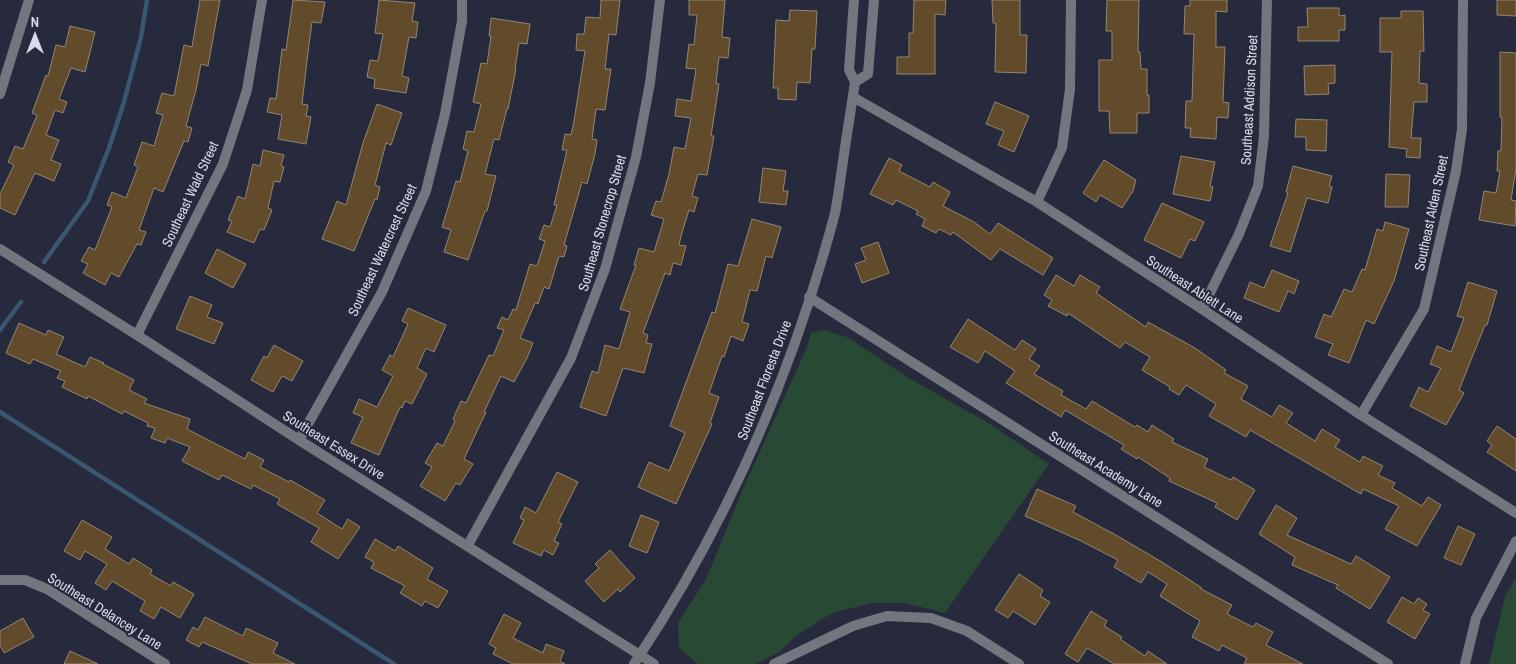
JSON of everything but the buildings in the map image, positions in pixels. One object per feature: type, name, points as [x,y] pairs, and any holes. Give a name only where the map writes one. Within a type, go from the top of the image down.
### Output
[{"type":"street","points":[[0,94],[28,0]]},
{"type":"street","name":"Southeast Wald Street","points":[[137,334],[223,164],[247,90],[262,0]]},
{"type":"street","name":"Southeast Watercrest Street","points":[[299,440],[382,292],[426,191],[445,114],[462,20],[462,0]]},
{"type":"street","name":"Southeast Stonecrop Street","points":[[468,545],[571,358],[605,269],[636,157],[650,83],[660,0]]},
{"type":"street","name":"Southeast Floresta Drive","points":[[634,664],[700,556],[740,478],[781,382],[810,297],[835,211],[856,82],[849,70],[854,0]]},
{"type":"street","name":"Southeast Floresta Drive","points":[[856,82],[868,74],[874,0]]},
{"type":"street","points":[[1036,202],[1062,148],[1070,89],[1071,0]]},
{"type":"street","name":"Southeast Addison Street","points":[[1202,309],[1239,234],[1258,186],[1264,136],[1267,0]]},
{"type":"street","name":"Southeast Alden Street","points":[[1361,415],[1424,309],[1456,171],[1462,129],[1463,0]]},
{"type":"street","name":"Southeast Ablett Lane","points":[[853,97],[1036,202],[1202,309],[1361,415],[1516,513]]},
{"type":"street","name":"Southeast Essex Drive","points":[[0,249],[137,334],[299,440],[654,664]]},
{"type":"street","name":"Southeast Academy Lane","points":[[810,297],[1388,664]]},
{"type":"street","points":[[1465,664],[1476,618],[1516,541]]},
{"type":"street","name":"Southeast Delancey Lane","points":[[0,580],[25,580],[47,589],[159,662]]},
{"type":"street","points":[[774,664],[853,626],[887,616],[931,618],[966,631],[1019,664]]},
{"type":"green space","points":[[824,330],[847,337],[907,377],[990,424],[1049,464],[945,613],[905,603],[872,603],[832,613],[796,636],[779,652],[756,664],[698,664],[679,648],[678,623],[706,579],[743,489],[807,347],[811,333]]},
{"type":"green space","points":[[1516,577],[1516,664],[1489,664],[1505,596]]},
{"type":"waterway","points":[[44,262],[88,201],[109,148],[124,102],[141,37],[147,0]]},
{"type":"waterway","points":[[0,330],[21,302]]},
{"type":"waterway","points":[[0,412],[394,664]]}]
